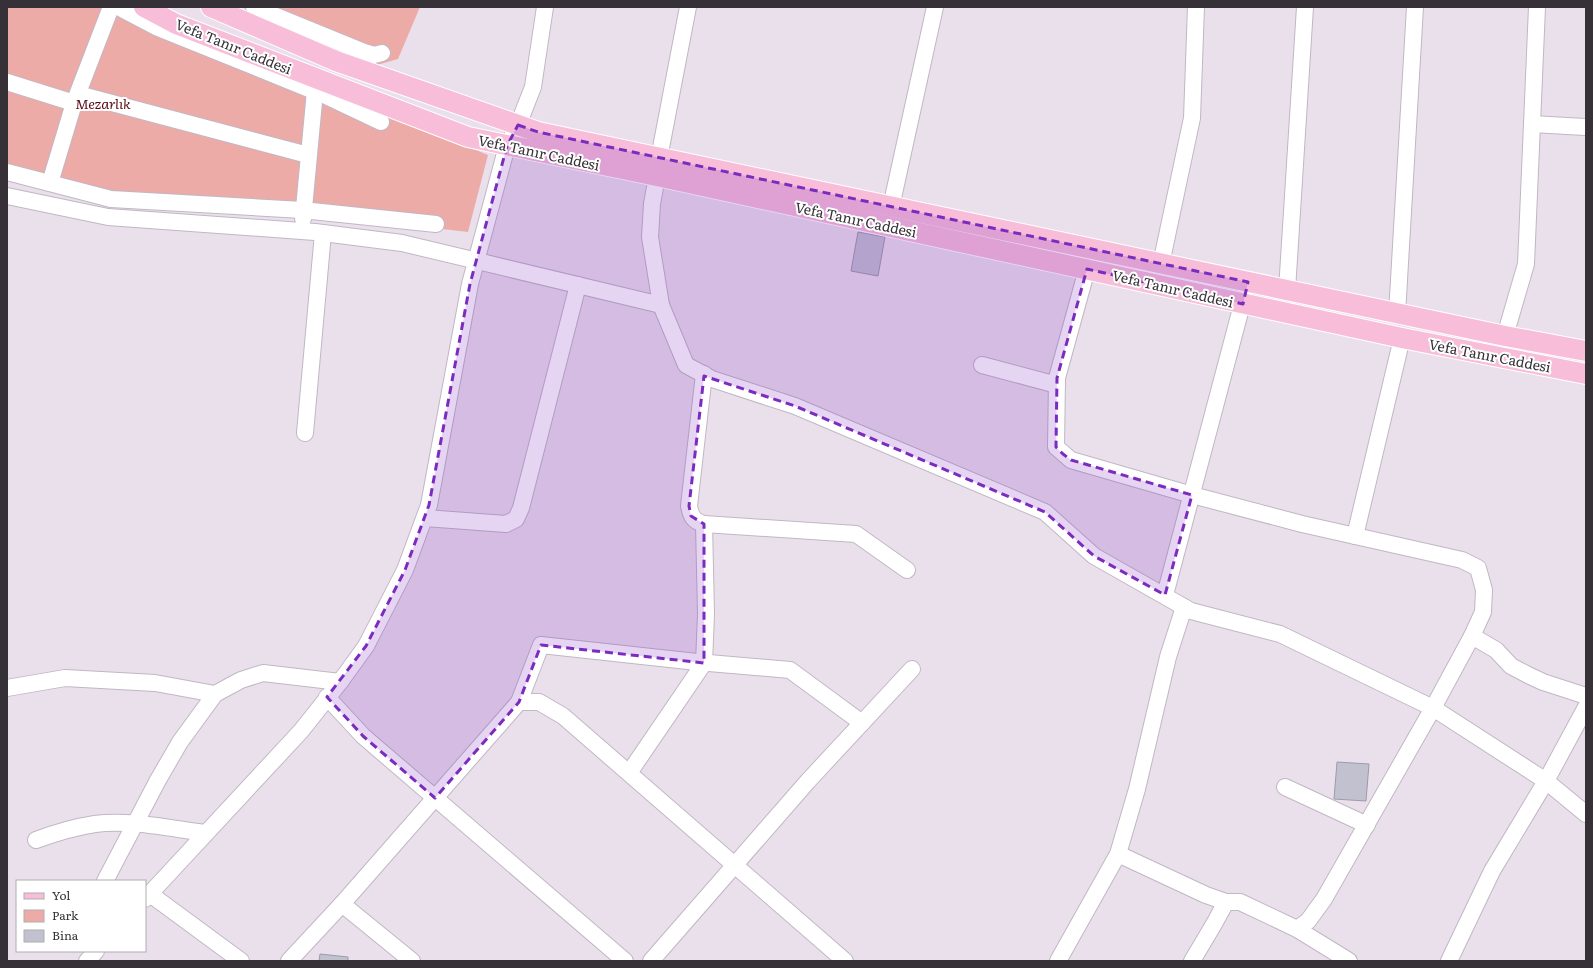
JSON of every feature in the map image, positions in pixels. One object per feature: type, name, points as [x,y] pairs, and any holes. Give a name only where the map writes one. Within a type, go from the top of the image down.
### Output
[{"type":"main road","name":"Vefa Tanır Caddesi","points":[[144,7],[176,24],[468,137],[507,146],[658,167],[891,207],[1397,314],[1586,351]]},
{"type":"main road","name":"Vefa Tanır Caddesi","points":[[211,7],[336,61],[518,126],[658,167],[1086,269],[1402,338],[1586,374]]},
{"type":"street","points":[[50,183],[76,98],[111,7]]},
{"type":"street","points":[[118,7],[156,27],[314,91],[381,122]]},
{"type":"street","points":[[254,7],[364,52],[374,55],[382,53]]},
{"type":"street","points":[[241,961],[147,896],[301,731],[340,682],[366,646],[405,570],[429,506],[470,284],[507,146],[518,126],[533,87],[545,7]]},
{"type":"street","points":[[688,7],[658,167],[652,204],[650,237],[661,305],[686,365],[712,379],[795,406],[1045,512],[1094,556],[1191,611],[1280,634],[1433,708],[1546,781],[1586,814]]},
{"type":"street","points":[[891,207],[935,7]]},
{"type":"street","points":[[1161,264],[1192,118],[1196,7]]},
{"type":"street","points":[[1287,290],[1305,7]]},
{"type":"street","points":[[1397,314],[1415,7]]},
{"type":"street","points":[[1505,336],[1526,264],[1537,7]]},
{"type":"street","points":[[7,82],[308,155]]},
{"type":"street","points":[[303,232],[302,210],[314,91]]},
{"type":"street","points":[[1532,124],[1585,127]]},
{"type":"street","points":[[7,172],[111,199],[302,210],[436,224]]},
{"type":"street","points":[[7,196],[108,217],[323,233],[402,242],[661,305]]},
{"type":"street","points":[[305,433],[323,233]]},
{"type":"street","points":[[1086,269],[1057,378],[1056,447],[1063,454],[1071,460],[1192,495],[1302,524],[1462,560],[1478,568],[1484,590],[1483,612],[1472,636],[1433,708],[1324,899],[1308,921],[1297,929]]},
{"type":"street","points":[[1165,595],[1248,282]]},
{"type":"street","points":[[425,518],[506,524],[516,519],[521,508],[578,286]]},
{"type":"street","points":[[1355,536],[1402,338]]},
{"type":"street","points":[[982,365],[1057,385]]},
{"type":"street","points":[[704,374],[689,506],[691,516],[696,522],[704,524],[856,534],[907,570]]},
{"type":"street","points":[[630,773],[704,663],[706,614],[704,524]]},
{"type":"street","points":[[1064,959],[1118,854],[1137,789],[1168,657],[1184,607]]},
{"type":"street","points":[[1472,636],[1496,650],[1511,666],[1528,675],[1543,682],[1586,696]]},
{"type":"street","points":[[289,961],[342,904],[520,702],[541,645],[704,663],[790,670],[862,723]]},
{"type":"street","points":[[651,961],[808,781],[912,669]]},
{"type":"street","points":[[106,880],[158,780],[180,742],[215,694],[241,680],[263,674],[340,682]]},
{"type":"street","points":[[7,688],[65,678],[155,683],[215,694]]},
{"type":"street","points":[[327,697],[363,736],[625,961]]},
{"type":"street","points":[[520,702],[539,702],[563,716],[845,961]]},
{"type":"street","points":[[1449,961],[1492,871],[1546,781],[1586,707]]},
{"type":"street","points":[[1285,787],[1367,824]]},
{"type":"street","points":[[36,840],[69,829],[97,824],[135,824],[206,833]]},
{"type":"street","points":[[1118,854],[1206,895],[1226,902],[1240,902],[1297,929],[1349,961]]},
{"type":"street","points":[[1192,961],[1226,902]]},
{"type":"street","points":[[342,904],[412,961]]},
{"type":"street","points":[[86,961],[95,952]]},
{"type":"highlighted area","points":[[518,125],[538,132],[1248,282],[1243,304],[1087,269],[1057,378],[1056,447],[1063,454],[1071,460],[1192,495],[1165,595],[1094,556],[1045,512],[795,406],[704,376],[689,506],[691,516],[704,524],[704,663],[541,645],[519,702],[435,798],[363,736],[327,697],[366,646],[405,570],[429,505],[470,284],[507,146]]},
{"type":"green space","name":"Mezarlık","points":[[7,7],[130,7],[488,155],[468,232],[322,215],[114,203],[7,178]]},
{"type":"green space","points":[[242,7],[420,7],[398,59],[377,65]]},
{"type":"building","points":[[858,232],[885,237],[878,276],[851,271]]},
{"type":"building","points":[[1337,762],[1369,764],[1366,801],[1334,799]]},
{"type":"building","points":[[320,954],[348,957],[348,961],[319,961]]}]
